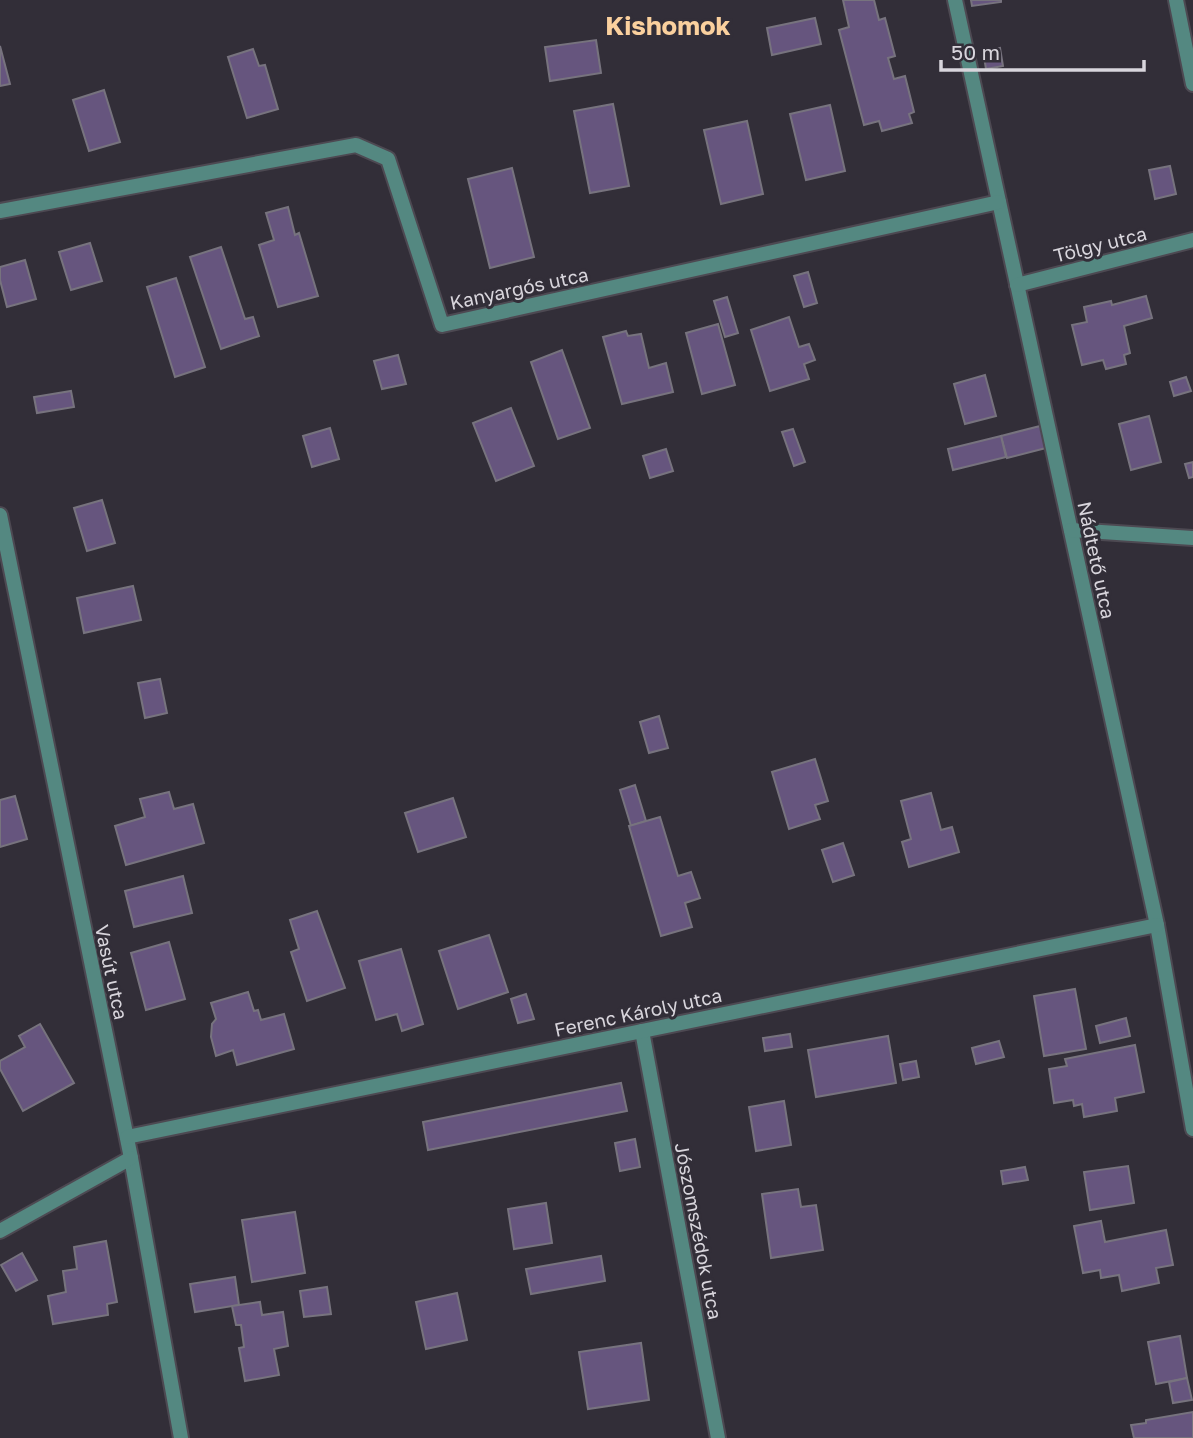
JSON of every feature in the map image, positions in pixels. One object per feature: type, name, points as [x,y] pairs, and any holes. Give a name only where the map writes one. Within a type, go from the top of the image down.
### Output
[{"type":"street","name":"Nádtető utca","points":[[955,0],[1157,925],[1193,1129]]},
{"type":"street","points":[[1176,0],[1193,84]]},
{"type":"street","name":"Kanyargós utca","points":[[0,211],[356,145],[388,159],[442,325],[999,202]]},
{"type":"street","name":"Tölgy utca","points":[[1017,285],[1193,240]]},
{"type":"street","name":"Vasút utca","points":[[0,515],[127,1137],[181,1438]]},
{"type":"street","points":[[1071,530],[1193,538]]},
{"type":"street","points":[[0,603],[14,594]]},
{"type":"street","name":"Ferenc Károly utca","points":[[127,1137],[1157,925]]},
{"type":"street","name":"Jószomszédok utca","points":[[642,1031],[718,1438]]},
{"type":"street","points":[[0,1231],[131,1158]]},
{"type":"building","points":[[843,0],[874,0],[879,20],[885,18],[895,56],[888,58],[894,79],[905,76],[914,112],[909,114],[912,123],[882,131],[879,121],[864,125],[839,30],[849,27]]},
{"type":"building","points":[[971,0],[1001,0],[1001,2],[972,6]]},
{"type":"building","points":[[815,18],[821,44],[772,55],[767,28]]},
{"type":"building","points":[[596,40],[601,73],[550,81],[545,47]]},
{"type":"building","points":[[0,46],[10,84],[0,86]]},
{"type":"building","points":[[1000,48],[1003,66],[986,69],[983,51]]},
{"type":"building","points":[[253,49],[259,66],[265,65],[278,109],[247,118],[228,57]]},
{"type":"building","points":[[104,90],[120,142],[89,151],[73,100]]},
{"type":"building","points":[[613,104],[629,186],[590,193],[574,111]]},
{"type":"building","points":[[830,105],[845,171],[806,180],[790,114]]},
{"type":"building","points":[[747,121],[763,194],[721,204],[704,130]]},
{"type":"building","points":[[1170,166],[1176,194],[1155,199],[1149,170]]},
{"type":"building","points":[[512,168],[534,257],[490,268],[468,179]]},
{"type":"building","points":[[288,207],[295,235],[299,233],[318,296],[278,307],[259,245],[274,240],[266,213]]},
{"type":"building","points":[[90,243],[102,281],[71,290],[59,252]]},
{"type":"building","points":[[221,247],[245,319],[253,317],[259,336],[221,349],[190,257]]},
{"type":"building","points":[[25,260],[36,299],[7,307],[0,280],[0,267]]},
{"type":"building","points":[[808,272],[817,303],[804,307],[794,276]]},
{"type":"building","points":[[176,278],[205,367],[175,377],[147,287]]},
{"type":"building","points":[[1146,296],[1152,318],[1124,326],[1130,353],[1124,355],[1126,364],[1106,369],[1103,360],[1082,365],[1072,325],[1087,322],[1084,307],[1111,301],[1112,305]]},
{"type":"building","points":[[727,297],[738,333],[725,337],[714,301]]},
{"type":"building","points":[[789,317],[799,347],[809,344],[815,360],[804,364],[809,379],[770,391],[751,330]]},
{"type":"building","points":[[718,324],[735,385],[702,394],[686,333]]},
{"type":"building","points":[[626,331],[628,336],[641,334],[649,368],[666,363],[673,392],[622,404],[603,337]]},
{"type":"building","points":[[562,350],[590,428],[558,439],[531,362]]},
{"type":"building","points":[[398,355],[406,384],[382,389],[374,361]]},
{"type":"building","points":[[985,375],[996,416],[965,424],[954,384]]},
{"type":"building","points":[[1186,377],[1191,391],[1174,396],[1170,382]]},
{"type":"building","points":[[71,391],[74,407],[37,413],[34,397]]},
{"type":"building","points":[[511,408],[534,466],[496,481],[473,423]]},
{"type":"building","points":[[1149,416],[1161,462],[1131,470],[1119,424]]},
{"type":"building","points":[[1040,426],[1046,448],[1007,458],[1001,436]]},
{"type":"building","points":[[330,428],[339,459],[312,467],[303,436]]},
{"type":"building","points":[[793,429],[805,462],[794,466],[782,432]]},
{"type":"building","points":[[1001,436],[1006,457],[953,470],[948,449]]},
{"type":"building","points":[[666,449],[673,471],[650,478],[643,456]]},
{"type":"building","points":[[1193,462],[1193,477],[1189,478],[1185,464]]},
{"type":"building","points":[[102,500],[115,543],[87,551],[74,508]]},
{"type":"building","points":[[133,586],[141,620],[84,633],[77,598]]},
{"type":"building","points":[[160,679],[167,713],[145,718],[138,683]]},
{"type":"building","points":[[659,716],[668,748],[649,753],[640,722]]},
{"type":"building","points":[[815,759],[828,801],[815,805],[820,819],[789,829],[772,772]]},
{"type":"building","points":[[635,785],[646,821],[631,826],[620,790]]},
{"type":"building","points":[[169,792],[174,809],[193,804],[204,843],[126,865],[115,826],[145,817],[140,799]]},
{"type":"building","points":[[931,793],[941,830],[952,827],[959,852],[909,867],[902,842],[911,839],[901,801]]},
{"type":"building","points":[[15,796],[27,839],[0,847],[0,800]]},
{"type":"building","points":[[453,798],[466,837],[418,852],[405,813]]},
{"type":"building","points":[[660,817],[678,876],[691,872],[700,898],[685,903],[692,927],[661,936],[629,826]]},
{"type":"building","points":[[843,843],[854,875],[833,882],[822,850]]},
{"type":"building","points":[[183,876],[192,913],[134,927],[125,891]]},
{"type":"building","points":[[317,911],[345,988],[307,1001],[291,952],[299,949],[290,920]]},
{"type":"building","points":[[489,935],[508,992],[458,1009],[439,951]]},
{"type":"building","points":[[169,942],[185,999],[146,1010],[131,953]]},
{"type":"building","points":[[401,949],[423,1024],[402,1031],[397,1014],[376,1020],[359,961]]},
{"type":"building","points":[[1075,989],[1086,1049],[1044,1056],[1034,996]]},
{"type":"building","points":[[248,992],[254,1011],[258,1010],[261,1020],[284,1014],[294,1049],[237,1065],[233,1050],[216,1056],[211,1037],[212,1024],[216,1019],[211,1003]]},
{"type":"building","points":[[526,994],[534,1019],[518,1023],[511,999]]},
{"type":"building","points":[[1126,1018],[1130,1036],[1100,1043],[1096,1026]]},
{"type":"building","points":[[40,1024],[74,1083],[23,1111],[0,1069],[0,1061],[25,1047],[19,1036]]},
{"type":"building","points":[[790,1034],[792,1047],[765,1051],[763,1038]]},
{"type":"building","points":[[888,1036],[896,1083],[816,1097],[808,1050]]},
{"type":"building","points":[[999,1041],[1004,1057],[976,1064],[972,1048]]},
{"type":"building","points":[[1135,1045],[1144,1092],[1115,1098],[1117,1111],[1084,1117],[1082,1104],[1074,1106],[1073,1100],[1054,1103],[1049,1069],[1067,1066],[1065,1059]]},
{"type":"building","points":[[916,1061],[919,1077],[903,1080],[900,1064]]},
{"type":"building","points":[[621,1083],[627,1111],[428,1150],[423,1122]]},
{"type":"building","points":[[784,1101],[791,1145],[756,1151],[749,1107]]},
{"type":"building","points":[[635,1139],[640,1167],[620,1171],[615,1143]]},
{"type":"building","points":[[1128,1166],[1134,1203],[1090,1210],[1084,1172]]},
{"type":"building","points":[[1025,1167],[1028,1180],[1003,1184],[1001,1171]]},
{"type":"building","points":[[798,1189],[801,1207],[816,1205],[823,1250],[771,1258],[762,1194]]},
{"type":"building","points":[[546,1203],[552,1243],[514,1249],[508,1209]]},
{"type":"building","points":[[295,1212],[305,1273],[252,1282],[242,1220]]},
{"type":"building","points":[[1101,1221],[1105,1242],[1166,1230],[1173,1265],[1156,1268],[1159,1283],[1122,1291],[1119,1275],[1101,1278],[1100,1270],[1083,1273],[1074,1226]]},
{"type":"building","points":[[106,1241],[117,1302],[107,1304],[108,1315],[53,1324],[48,1296],[66,1292],[63,1271],[77,1269],[74,1247]]},
{"type":"building","points":[[22,1253],[37,1280],[16,1291],[1,1265]]},
{"type":"building","points":[[601,1256],[605,1281],[531,1294],[526,1269]]},
{"type":"building","points":[[235,1277],[239,1305],[195,1312],[190,1284]]},
{"type":"building","points":[[327,1287],[331,1314],[304,1317],[300,1291]]},
{"type":"building","points":[[457,1293],[467,1340],[426,1349],[416,1302]]},
{"type":"building","points":[[260,1302],[262,1315],[283,1312],[288,1346],[274,1349],[279,1375],[245,1381],[239,1348],[244,1347],[241,1325],[236,1325],[232,1306]]},
{"type":"building","points":[[1180,1336],[1187,1378],[1156,1384],[1148,1342]]},
{"type":"building","points":[[641,1343],[649,1400],[588,1409],[579,1352]]},
{"type":"building","points":[[1187,1378],[1192,1400],[1173,1403],[1169,1382]]},
{"type":"building","points":[[1193,1412],[1193,1438],[1134,1438],[1131,1425]]},
{"type":"district","name":"Kishomok","points":[[668,25]]}]
